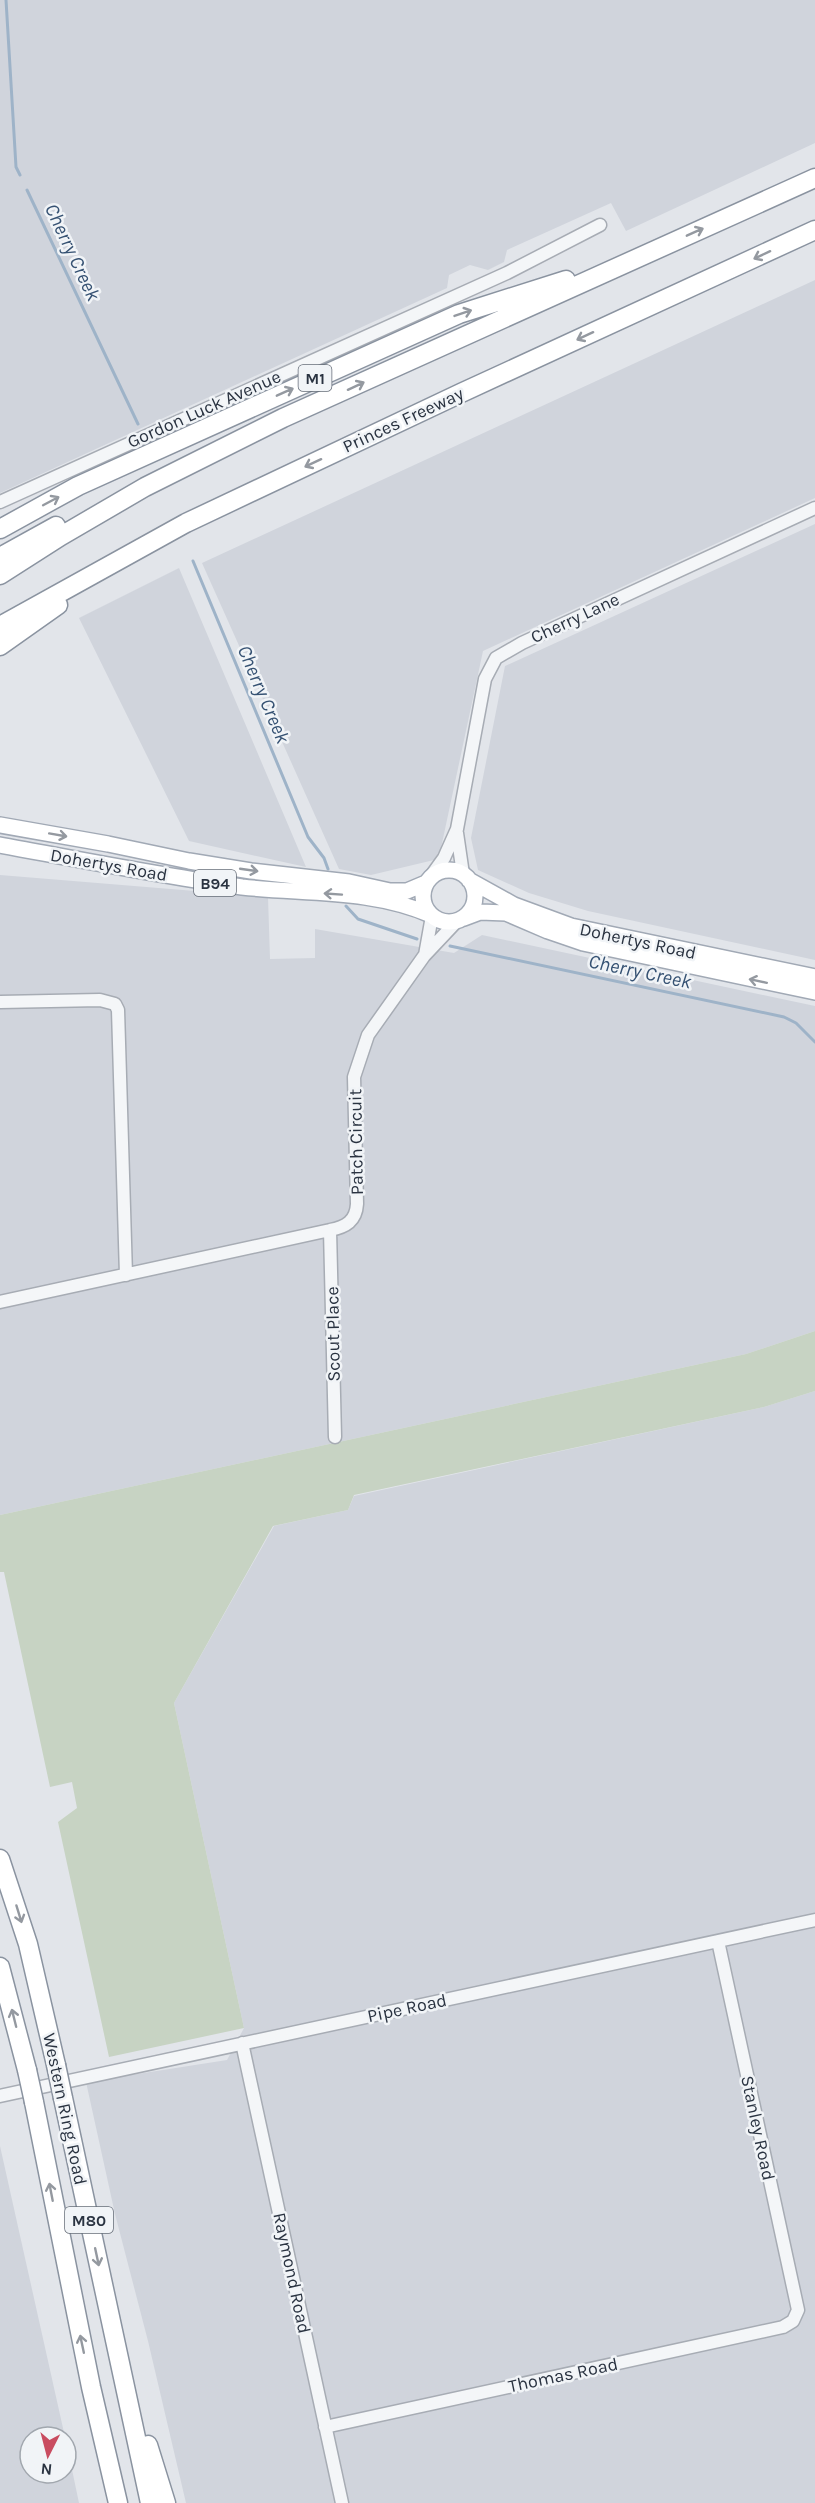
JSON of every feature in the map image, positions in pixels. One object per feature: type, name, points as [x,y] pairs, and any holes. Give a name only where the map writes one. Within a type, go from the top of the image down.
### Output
[{"type":"highway","name":"M1","points":[[0,576],[61,536],[145,488],[283,418],[815,178]]},
{"type":"highway","name":"Princes Freeway","points":[[0,626],[186,523],[815,230]]},
{"type":"highway","name":"M1","points":[[0,529],[78,486],[459,314],[642,256]]},
{"type":"highway","points":[[0,557],[118,493],[283,418]]},
{"type":"highway","points":[[0,646],[100,575],[186,523]]},
{"type":"highway","name":"Western Ring Road","points":[[0,1859],[28,1944],[150,2503]]},
{"type":"highway","name":"Western Ring Road","points":[[0,1967],[27,2070],[91,2387],[118,2503]]},
{"type":"highway","points":[[116,2343],[166,2503]]},
{"type":"highway","points":[[91,2387],[108,2503]]},
{"type":"main road","name":"Dohertys Road","points":[[0,825],[189,861],[251,871],[349,882],[390,891],[407,891],[429,879]]},
{"type":"main road","name":"Dohertys Road","points":[[0,844],[210,883],[373,898],[417,909],[431,916]]},
{"type":"main road","name":"B94","points":[[429,879],[447,870],[466,877]]},
{"type":"main road","name":"Dohertys Road","points":[[466,877],[514,905],[571,926],[815,977]]},
{"type":"main road","points":[[460,919],[470,912],[475,896],[466,877]]},
{"type":"main road","points":[[429,879],[422,896],[423,903],[431,916]]},
{"type":"main road","name":"Dohertys Road","points":[[460,919],[480,912],[506,913],[548,932],[583,943],[815,992]]},
{"type":"main road","name":"B94","points":[[431,916],[442,921],[460,919]]},
{"type":"street","name":"Gordon Luck Avenue","points":[[0,502],[507,273],[600,225]]},
{"type":"street","name":"Cherry Lane","points":[[429,879],[444,858],[457,829],[485,679],[496,658],[522,643],[815,508]]},
{"type":"street","name":"Cherry Lane","points":[[457,829],[466,877]]},
{"type":"street","name":"Patch Circuit","points":[[424,956],[431,916]]},
{"type":"street","name":"Patch Circuit","points":[[0,1302],[348,1225],[357,1212],[354,1077],[368,1035],[424,956],[460,919]]},
{"type":"street","points":[[0,1002],[100,1000],[115,1004],[118,1010],[126,1275]]},
{"type":"street","name":"Scout Place","points":[[330,1230],[335,1437]]},
{"type":"street","name":"Pipe Road","points":[[0,2096],[815,1920]]},
{"type":"street","name":"Stanley Road","points":[[718,1941],[798,2310],[796,2315]]},
{"type":"street","name":"Raymond Road","points":[[242,2043],[342,2503]]},
{"type":"street","name":"Thomas Road","points":[[325,2427],[783,2327],[789,2325],[796,2315]]},
{"type":"shaded area","points":[[0,0],[815,0],[815,143],[626,231],[611,203],[507,250],[504,262],[488,270],[470,265],[449,275],[447,288],[0,493]]},
{"type":"shaded area","points":[[815,280],[815,498],[483,651],[441,848],[434,860],[371,875],[339,869],[202,563]]},
{"type":"shaded area","points":[[815,524],[815,960],[588,911],[529,893],[478,870],[471,838],[505,666]]},
{"type":"shaded area","points":[[179,568],[306,867],[189,841],[79,618]]},
{"type":"shaded area","points":[[0,875],[268,897],[270,959],[315,958],[315,929],[454,953],[482,935],[815,1006],[815,1331],[746,1354],[0,1515]]},
{"type":"shaded area","points":[[815,1391],[815,2503],[186,2503],[115,2214],[86,2082],[227,2060],[244,2028],[174,1703],[274,1526],[348,1510],[354,1496],[764,1407]]},
{"type":"shaded area","points":[[0,2146],[62,2425],[18,2425],[18,2485],[75,2485],[79,2503],[0,2503]]},
{"type":"green space","points":[[815,1331],[815,1391],[764,1407],[354,1495],[348,1510],[273,1526],[174,1703],[244,2028],[109,2057],[58,1822],[77,1808],[72,1782],[50,1787],[4,1572],[0,1572],[0,1515],[746,1354]]},
{"type":"waterway","name":"Cherry Creek","points":[[6,0],[16,167],[20,175]]},
{"type":"waterway","name":"Cherry Creek","points":[[27,190],[138,424]]},
{"type":"waterway","name":"Cherry Creek","points":[[193,561],[308,837],[324,858],[328,869]]},
{"type":"waterway","name":"Cherry Creek","points":[[346,906],[358,919],[417,939]]},
{"type":"waterway","name":"Cherry Creek","points":[[450,946],[784,1017],[796,1023],[815,1042]]}]
